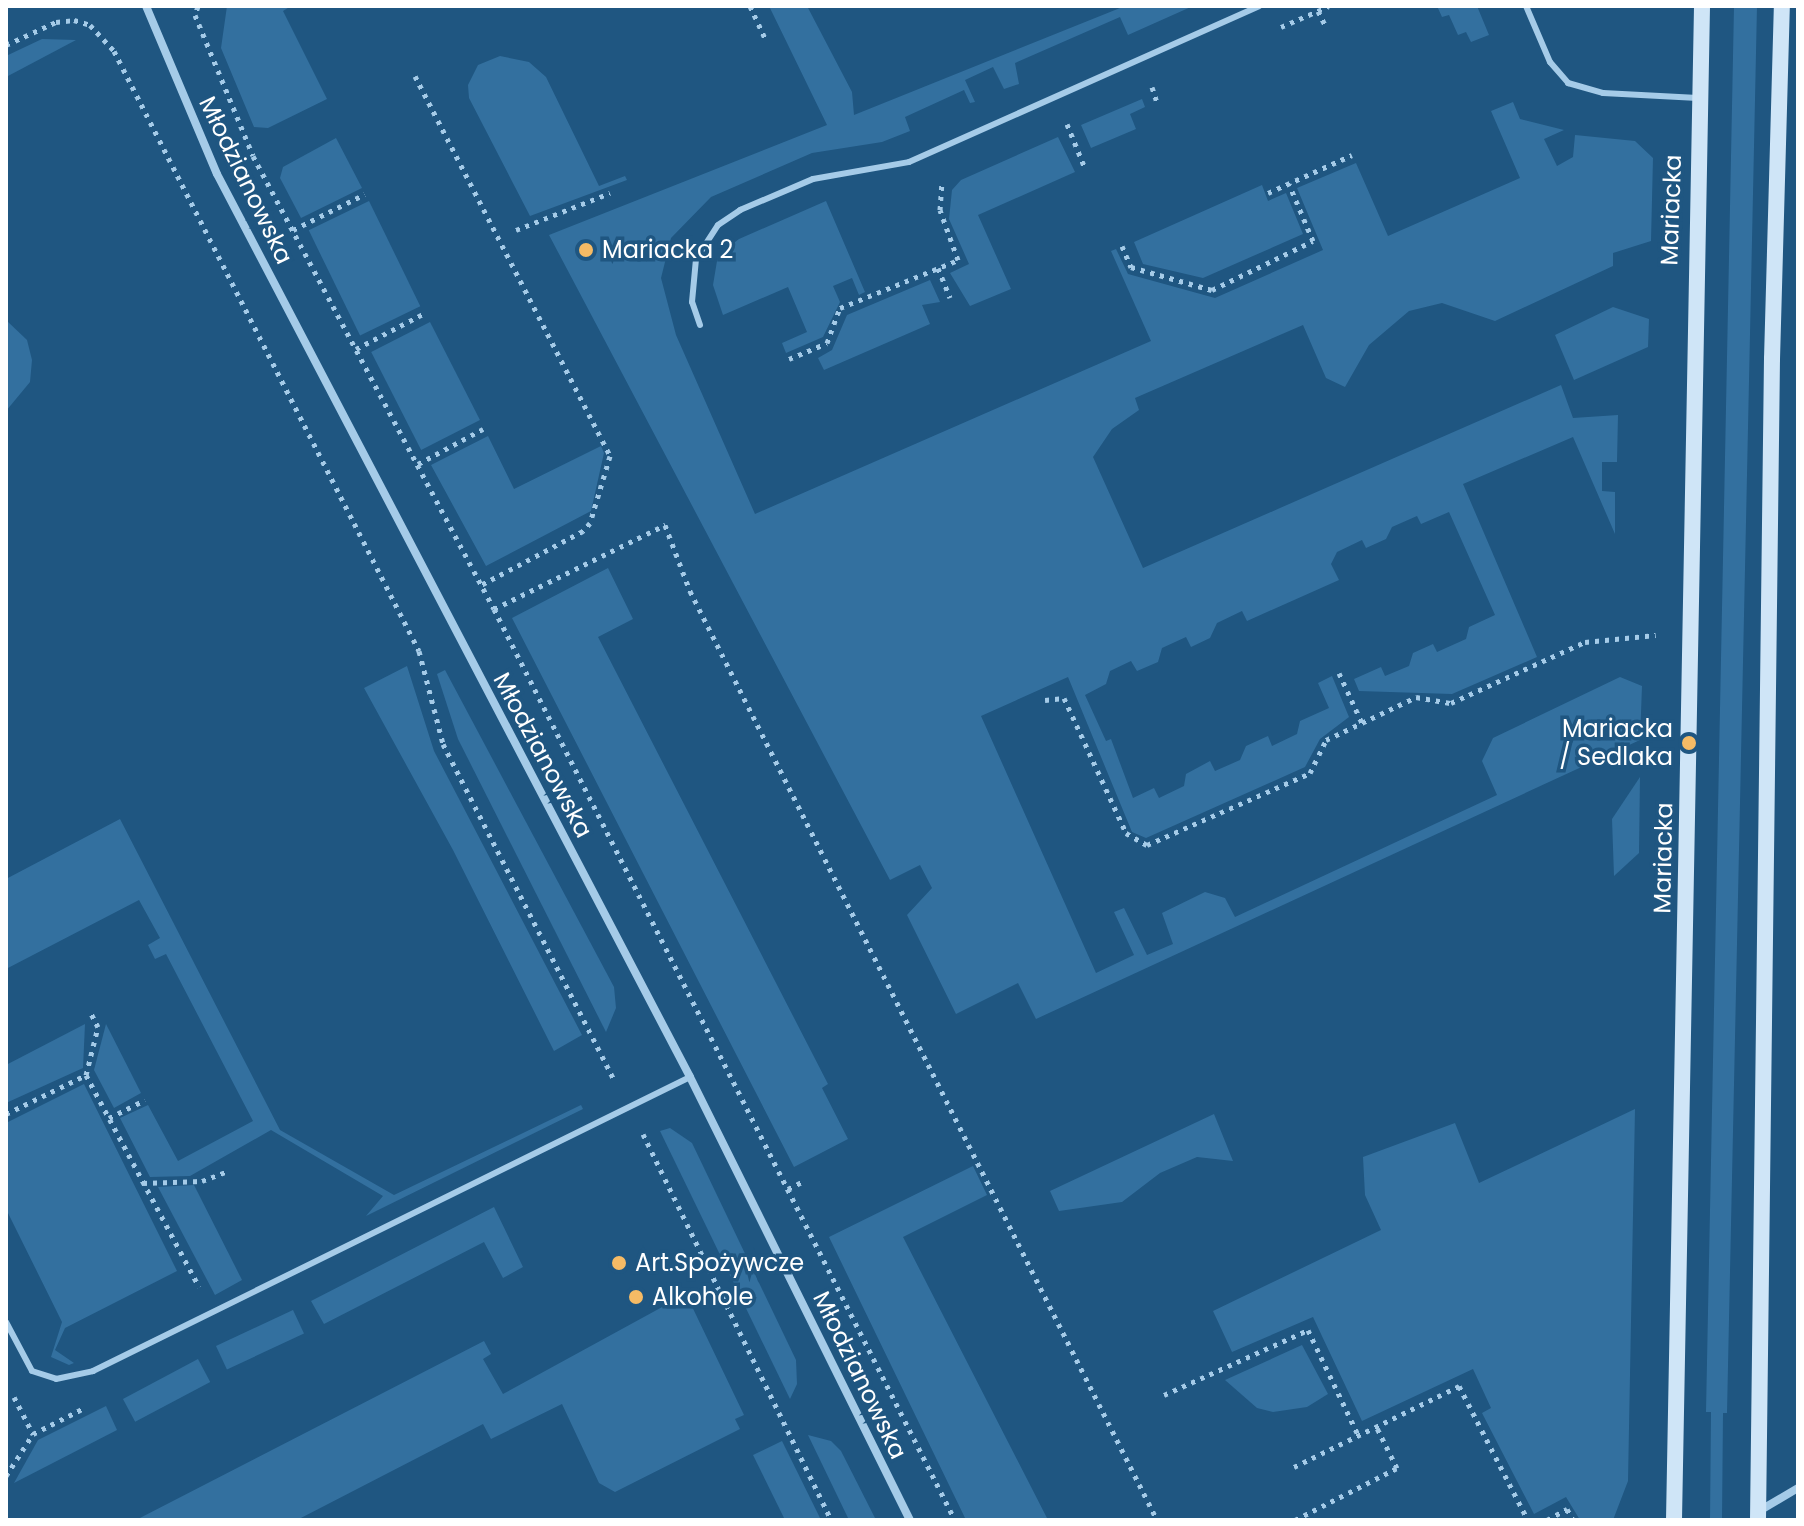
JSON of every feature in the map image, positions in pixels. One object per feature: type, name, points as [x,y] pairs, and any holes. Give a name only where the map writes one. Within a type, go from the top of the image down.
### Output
[{"type":"main road","name":"Mariacka","points":[[1674,1520],[1702,6]]},
{"type":"main road","points":[[1758,1516],[1772,359],[1782,6]]},
{"type":"street","name":"Młodzianowska","points":[[146,6],[217,174],[690,1077],[910,1520]]},
{"type":"street","points":[[1758,1516],[1798,1488]]},
{"type":"lane","points":[[700,325],[691,292],[696,259],[718,225],[740,210],[813,179],[909,162],[1259,6]]},
{"type":"lane","points":[[1526,6],[1550,62],[1568,83],[1603,93],[1699,98]]},
{"type":"lane","points":[[6,1322],[32,1371],[56,1379],[93,1371],[690,1077]]},
{"type":"path","points":[[198,6],[195,15],[253,156],[494,609],[955,1520]]},
{"type":"path","points":[[750,6],[766,41]]},
{"type":"path","points":[[1272,32],[1329,6]]},
{"type":"path","points":[[1318,11],[1326,27]]},
{"type":"path","points":[[6,45],[56,22],[74,20],[90,25],[114,51],[419,651],[443,744],[628,1106],[831,1520]]},
{"type":"path","points":[[415,76],[610,456],[590,523],[583,531],[481,585]]},
{"type":"path","points":[[1137,92],[1163,81]]},
{"type":"path","points":[[1152,86],[1157,102]]},
{"type":"path","points":[[1054,129],[1081,117]]},
{"type":"path","points":[[1067,123],[1085,168]]},
{"type":"path","points":[[1268,193],[1352,155]]},
{"type":"path","points":[[789,359],[827,343],[840,308],[958,260],[940,210],[941,184],[948,177]]},
{"type":"path","points":[[1122,246],[1131,267],[1212,290],[1313,241],[1289,184]]},
{"type":"path","points":[[516,230],[610,193]]},
{"type":"path","points":[[293,230],[365,194]]},
{"type":"path","points":[[938,268],[950,298]]},
{"type":"path","points":[[356,349],[425,313]]},
{"type":"path","points":[[418,464],[483,429]]},
{"type":"path","points":[[494,609],[665,525],[690,591],[1157,1520]]},
{"type":"path","points":[[1045,700],[1064,698],[1126,833],[1147,845],[1310,773],[1326,740],[1416,697],[1451,703],[1585,642],[1656,635]]},
{"type":"path","points":[[1339,673],[1362,723]]},
{"type":"path","points":[[91,1013],[98,1027],[86,1075],[213,1313]]},
{"type":"path","points":[[6,1114],[86,1075]]},
{"type":"path","points":[[109,1118],[145,1100]]},
{"type":"path","points":[[143,1183],[202,1181],[228,1171]]},
{"type":"path","points":[[788,1189],[802,1182]]},
{"type":"path","points":[[1164,1395],[1308,1330],[1358,1435]]},
{"type":"path","points":[[1294,1467],[1459,1386],[1528,1520]]},
{"type":"path","points":[[1295,1520],[1397,1468],[1376,1426]]},
{"type":"path","points":[[6,1476],[33,1434]]},
{"type":"path","points":[[1547,1520],[1567,1509],[1573,1520]]},
{"type":"shaded area","points":[[227,6],[291,6],[283,11],[327,99],[268,128],[254,127],[221,48]]},
{"type":"shaded area","points":[[769,6],[807,6],[852,92],[854,115],[1125,6],[1193,6],[1128,35],[1120,17],[1015,63],[1019,84],[1004,89],[993,67],[965,80],[975,102],[970,103],[964,90],[905,117],[910,131],[882,142],[812,153],[711,197],[671,238],[661,278],[676,335],[755,514],[1151,341],[1111,251],[1116,249],[1128,274],[1215,298],[1323,250],[1297,188],[1356,163],[1388,236],[1520,178],[1491,111],[1513,102],[1520,119],[1564,130],[1544,139],[1557,166],[1573,157],[1575,135],[1635,141],[1653,158],[1651,241],[1613,253],[1613,266],[1495,321],[1442,303],[1409,311],[1369,345],[1345,387],[1326,378],[1303,325],[1135,398],[1139,410],[1112,429],[1093,457],[1143,568],[1561,385],[1573,418],[1618,415],[1617,462],[1602,462],[1602,491],[1615,492],[1615,534],[1573,437],[1463,484],[1537,657],[1452,694],[1359,691],[1354,679],[1381,667],[1385,676],[1409,666],[1413,653],[1433,644],[1437,652],[1466,639],[1469,627],[1495,615],[1449,512],[1421,524],[1417,516],[1392,527],[1386,539],[1366,548],[1362,540],[1337,552],[1331,564],[1339,580],[1247,621],[1242,611],[1217,623],[1210,638],[1191,647],[1186,637],[1162,648],[1158,662],[1137,671],[1131,661],[1110,671],[1106,684],[1085,695],[1106,741],[1111,739],[1133,798],[1154,788],[1159,798],[1184,786],[1186,774],[1210,761],[1215,771],[1240,760],[1246,746],[1268,736],[1272,746],[1297,734],[1300,721],[1329,708],[1318,683],[1332,676],[1349,717],[1320,739],[1305,767],[1146,838],[1132,832],[1068,677],[981,716],[1096,973],[1134,955],[1114,912],[1124,908],[1147,955],[1173,944],[1162,913],[1205,892],[1225,898],[1235,917],[1497,795],[1482,761],[1493,738],[1620,677],[1642,686],[1640,740],[1036,1019],[1018,983],[956,1014],[907,915],[932,888],[920,865],[890,880],[549,235],[827,125]]},
{"type":"shaded area","points":[[1437,6],[1477,6],[1489,35],[1471,42],[1466,32],[1458,35],[1449,15],[1442,17]]},
{"type":"shaded area","points":[[1734,6],[1757,6],[1727,1413],[1723,1413],[1722,1520],[1710,1520],[1711,1412],[1706,1412]]},
{"type":"shaded area","points":[[42,39],[76,40],[8,76],[6,56]]},
{"type":"shaded area","points":[[500,56],[529,62],[546,77],[599,186],[625,176],[627,180],[530,216],[469,98],[468,85],[478,65]]},
{"type":"shaded area","points":[[1142,99],[1145,107],[1130,114],[1136,129],[1091,148],[1081,125]]},
{"type":"shaded area","points":[[1058,137],[1075,172],[978,215],[1011,289],[970,306],[950,273],[969,264],[949,219],[952,190],[961,180]]},
{"type":"shaded area","points":[[336,138],[362,188],[301,218],[280,178],[283,167]]},
{"type":"shaded area","points":[[1262,185],[1268,201],[1286,193],[1303,234],[1203,278],[1143,264],[1134,242]]},
{"type":"shaded area","points":[[369,201],[420,306],[360,336],[309,230]]},
{"type":"shaded area","points":[[826,201],[865,292],[859,295],[852,278],[833,286],[840,302],[823,337],[786,353],[782,343],[807,332],[788,287],[723,315],[713,285],[718,255],[739,239]]},
{"type":"shaded area","points":[[930,280],[940,302],[922,305],[930,324],[824,370],[818,358],[832,350],[847,315]]},
{"type":"shaded area","points":[[1613,307],[1649,319],[1648,347],[1574,380],[1555,335]]},
{"type":"shaded area","points":[[6,320],[27,340],[32,360],[30,382],[6,411]]},
{"type":"shaded area","points":[[430,322],[480,420],[421,450],[371,352]]},
{"type":"shaded area","points":[[488,436],[514,489],[601,446],[604,453],[591,511],[486,566],[431,465]]},
{"type":"shaded area","points":[[608,568],[633,619],[598,637],[828,1084],[822,1088],[848,1139],[794,1167],[512,618]]},
{"type":"shaded area","points":[[407,666],[434,751],[582,1035],[554,1051],[453,850],[364,688]]},
{"type":"shaded area","points":[[445,670],[614,987],[616,1008],[606,1032],[458,739],[437,674]]},
{"type":"shaded area","points":[[1640,777],[1639,853],[1614,876],[1612,819]]},
{"type":"shaded area","points":[[120,819],[280,1130],[394,1195],[581,1105],[583,1109],[366,1216],[383,1196],[271,1130],[190,1176],[150,1177],[120,1118],[148,1105],[178,1161],[253,1121],[166,954],[155,959],[148,945],[160,938],[139,900],[6,969],[6,879]]},
{"type":"shaded area","points":[[85,1024],[83,1068],[6,1103],[6,1065]]},
{"type":"shaded area","points":[[106,1024],[141,1093],[114,1108],[94,1070]]},
{"type":"shaded area","points":[[84,1084],[177,1271],[65,1328],[55,1350],[74,1363],[69,1365],[51,1357],[62,1322],[6,1209],[6,1123]]},
{"type":"shaded area","points":[[1635,1109],[1628,1481],[1613,1520],[1580,1520],[1566,1497],[1534,1514],[1482,1413],[1491,1408],[1473,1369],[1362,1421],[1313,1317],[1232,1352],[1213,1311],[1381,1230],[1365,1195],[1363,1157],[1455,1123],[1479,1183]]},
{"type":"shaded area","points":[[1214,1114],[1233,1161],[1197,1157],[1160,1173],[1122,1202],[1059,1211],[1050,1191]]},
{"type":"shaded area","points":[[670,1128],[692,1143],[796,1360],[797,1384],[790,1399],[660,1131]]},
{"type":"shaded area","points":[[973,1166],[987,1195],[903,1237],[1048,1520],[966,1520],[829,1237]]},
{"type":"shaded area","points":[[194,1185],[242,1280],[215,1295],[158,1187]]},
{"type":"shaded area","points":[[494,1207],[523,1267],[503,1278],[484,1242],[324,1324],[311,1301]]},
{"type":"shaded area","points":[[686,1294],[744,1415],[735,1419],[740,1429],[615,1492],[599,1483],[562,1404],[491,1439],[483,1424],[297,1520],[136,1520],[484,1341],[491,1354],[483,1359],[503,1394]]},
{"type":"shaded area","points":[[293,1310],[304,1334],[227,1369],[216,1346]]},
{"type":"shaded area","points":[[1302,1345],[1328,1394],[1307,1407],[1273,1412],[1257,1408],[1225,1380]]},
{"type":"shaded area","points":[[198,1359],[210,1382],[135,1422],[123,1399]]},
{"type":"shaded area","points":[[106,1406],[117,1430],[14,1483],[38,1440]]},
{"type":"shaded area","points":[[808,1435],[831,1441],[841,1451],[876,1520],[849,1520]]},
{"type":"shaded area","points":[[782,1441],[821,1520],[785,1520],[753,1455]]},
{"type":"place","name":"Mariacka 2","points":[[586,250]]},
{"type":"place","name":"Mariacka / Sedlaka","points":[[1689,743]]},
{"type":"place","name":"Art.Spożywcze","points":[[619,1263]]},
{"type":"place","name":"Alkohole","points":[[636,1297]]}]
